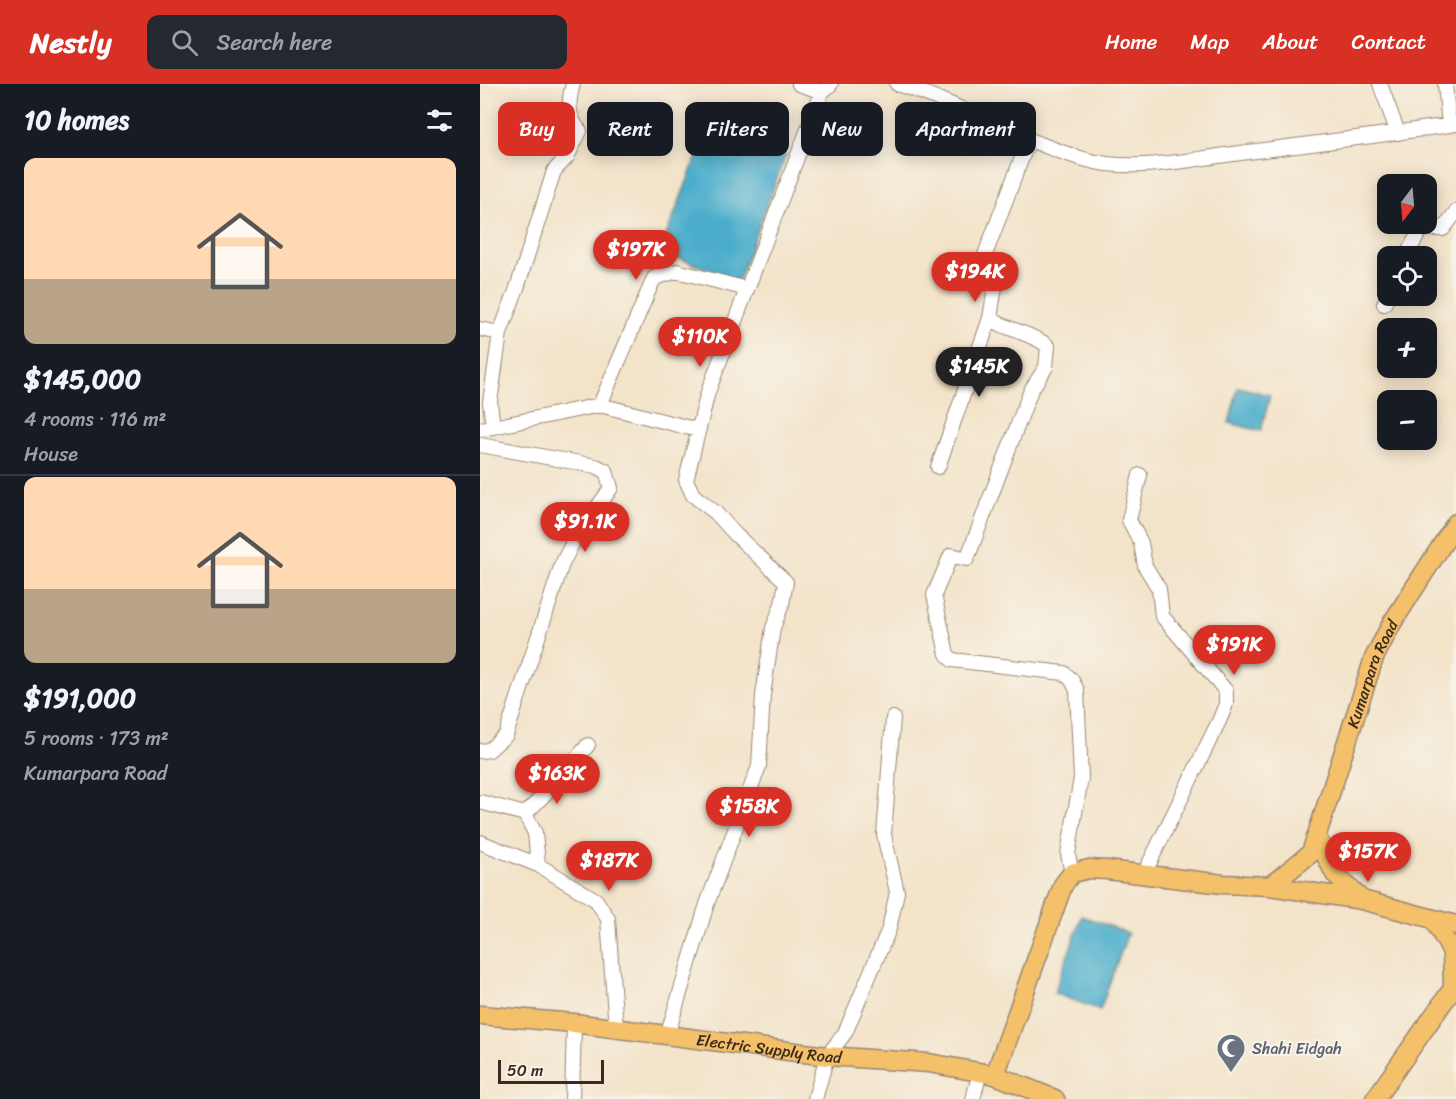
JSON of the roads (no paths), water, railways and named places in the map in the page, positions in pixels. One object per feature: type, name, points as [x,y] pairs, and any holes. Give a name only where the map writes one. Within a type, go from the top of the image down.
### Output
[{"type":"main road","name":"Kumarpara Road","points":[[1270,886],[1304,861],[1317,838],[1340,757],[1374,658],[1392,622],[1456,523]]},
{"type":"main road","points":[[1317,838],[1335,874],[1362,900]]},
{"type":"main road","points":[[988,1073],[1063,885],[1072,873],[1089,869],[1223,884],[1270,886],[1362,900],[1456,925]]},
{"type":"main road","points":[[1375,1099],[1454,985],[1452,952],[1433,918]]},
{"type":"main road","name":"Electric Supply Road","points":[[480,1015],[574,1023],[827,1056],[929,1063],[988,1073],[1055,1099]]},
{"type":"street","points":[[573,84],[568,103],[574,125],[580,131],[567,157],[554,171],[517,288],[500,333],[487,428],[600,405],[698,430]]},
{"type":"street","points":[[667,1036],[707,904],[759,766],[763,695],[769,650],[786,582],[716,513],[693,495],[686,480],[708,392],[826,88],[799,84]]},
{"type":"street","points":[[897,84],[944,102]]},
{"type":"street","points":[[1380,84],[1398,133]]},
{"type":"street","points":[[1036,142],[1089,161],[1122,164],[1171,162],[1398,133],[1453,125],[1445,84]]},
{"type":"street","points":[[938,467],[990,318],[996,281],[995,273],[984,264],[985,253],[1023,156]]},
{"type":"street","points":[[1412,246],[1421,229],[1443,230],[1456,212]]},
{"type":"street","points":[[600,405],[654,278],[677,271],[747,289]]},
{"type":"street","points":[[990,318],[999,325],[1042,341],[1048,346],[1049,353],[1046,367],[1031,390],[967,559],[951,555],[934,595],[944,643],[952,660],[1064,673],[1071,679],[1077,690],[1080,778],[1068,854],[1072,873]]},
{"type":"street","points":[[480,328],[500,333]]},
{"type":"street","points":[[480,445],[596,466],[606,471],[611,488],[574,540],[562,564],[506,735],[489,750],[480,751]]},
{"type":"street","points":[[1140,475],[1130,520],[1141,543],[1145,566],[1159,589],[1162,615],[1227,691],[1227,704],[1144,874]]},
{"type":"street","points":[[814,1099],[827,1056],[845,1033],[889,929],[897,892],[884,835],[894,718]]},
{"type":"street","points":[[525,814],[588,745]]},
{"type":"street","points":[[480,802],[525,814],[536,833],[538,865]]},
{"type":"street","points":[[480,842],[538,865],[596,900],[608,919],[616,1029]]},
{"type":"street","points":[[572,1099],[574,1023]]},
{"type":"street","points":[[973,1099],[988,1073]]},
{"type":"water","points":[[697,156],[786,156],[738,281],[660,251]]},
{"type":"water","points":[[1238,387],[1270,395],[1261,431],[1229,423]]},
{"type":"water","points":[[1082,916],[1128,933],[1100,1010],[1054,993]]},
{"type":"place","name":"Shahi Eidgah","points":[[1231,1074]]}]
